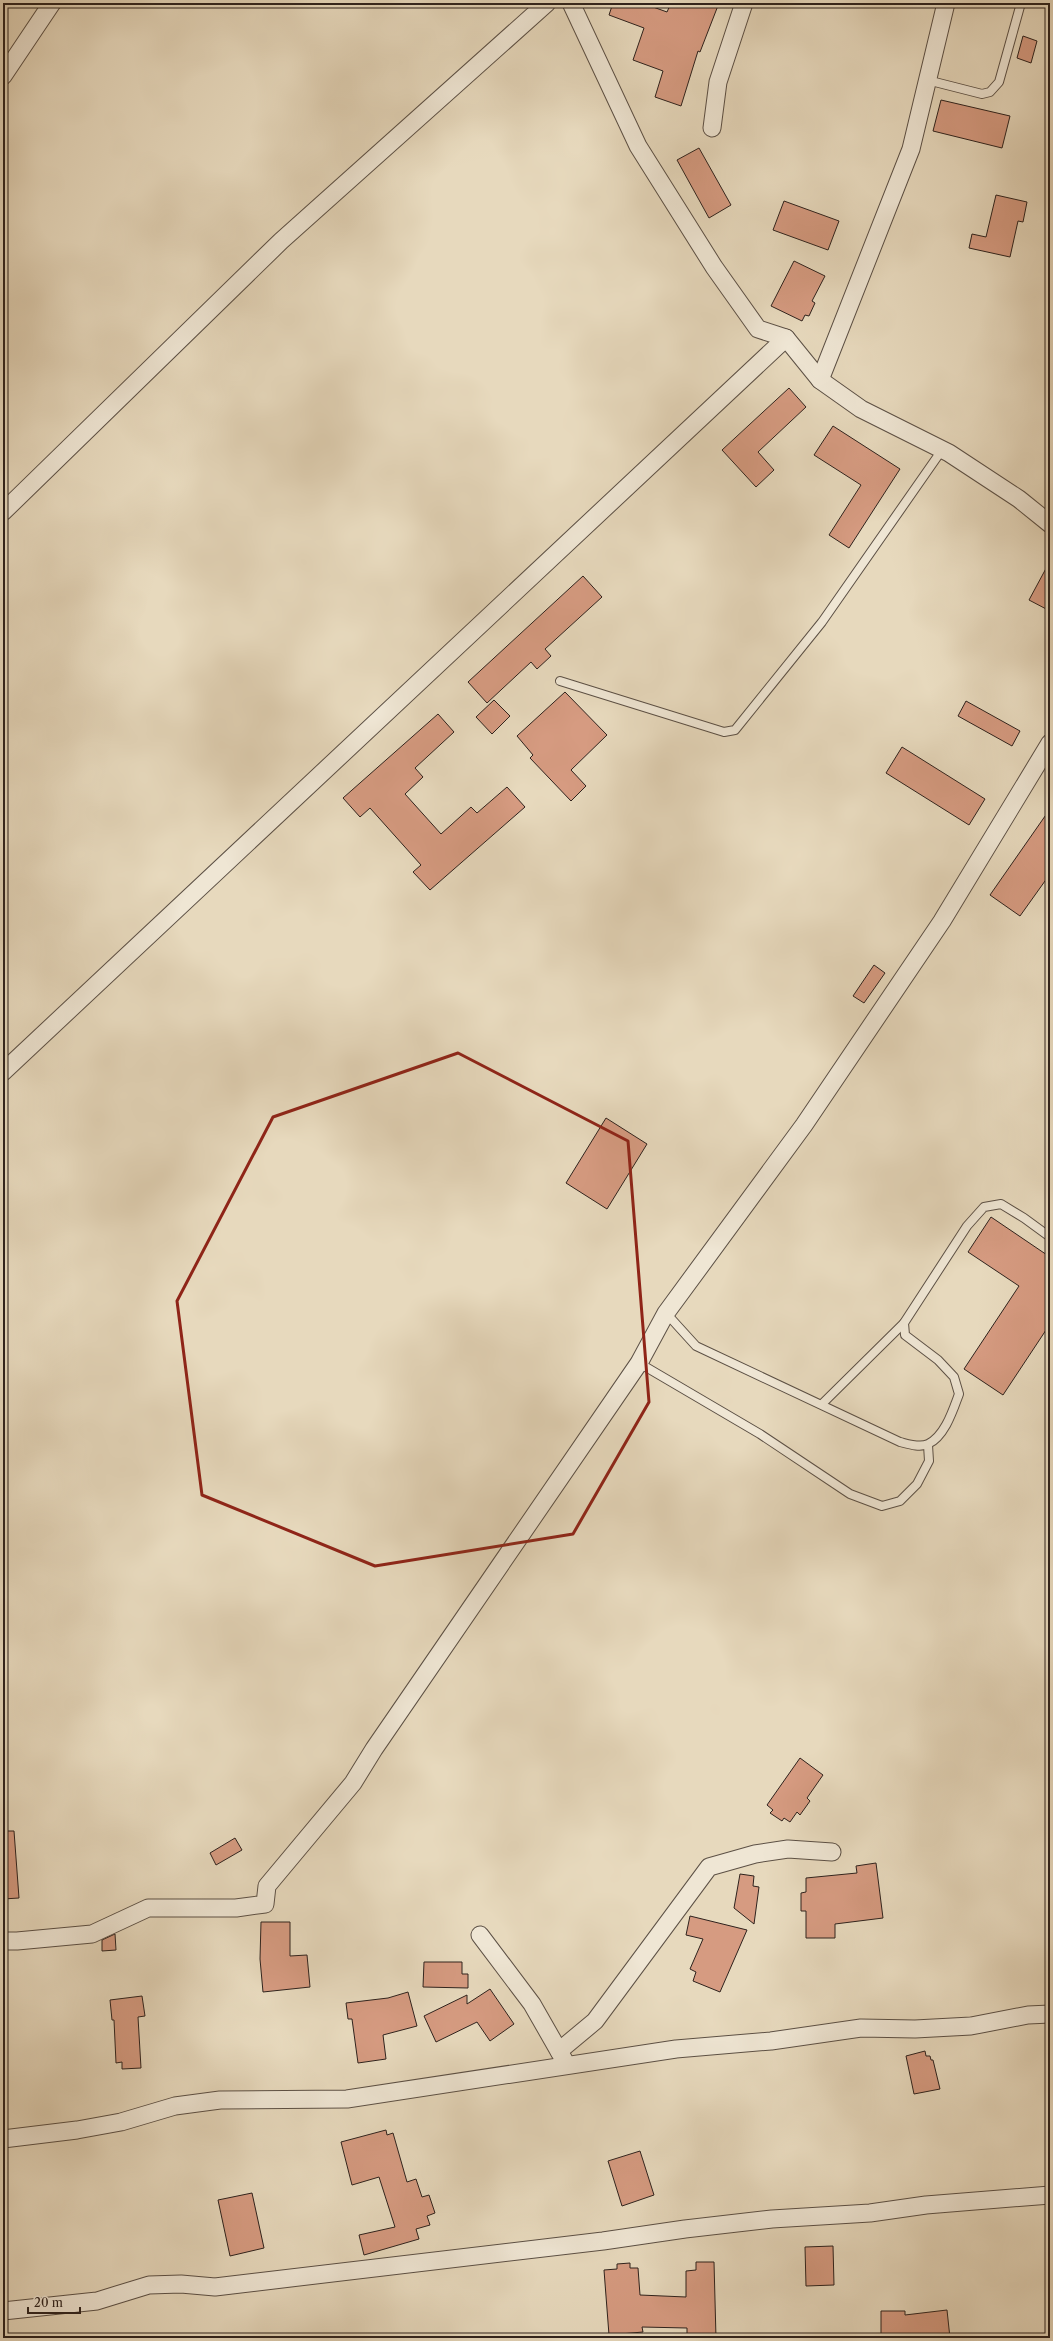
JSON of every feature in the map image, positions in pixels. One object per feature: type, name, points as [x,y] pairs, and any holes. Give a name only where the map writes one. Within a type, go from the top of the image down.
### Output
[{"type":"street","points":[[3,76],[52,3]]},
{"type":"street","points":[[3,512],[281,241],[547,3]]},
{"type":"street","points":[[571,3],[638,146],[714,267],[758,329],[786,338],[820,380],[860,409],[942,450],[1019,499],[1050,524]]},
{"type":"street","points":[[712,128],[718,82],[744,3]]},
{"type":"street","points":[[820,380],[911,149],[946,3]]},
{"type":"street","points":[[3,1072],[786,338]]},
{"type":"street","points":[[3,1941],[92,1934],[148,1908],[236,1908],[265,1904],[267,1886],[353,1783],[374,1749],[639,1363],[666,1313],[804,1125],[942,921],[1050,742]]},
{"type":"street","points":[[563,2059],[596,2021],[709,1867],[755,1854],[788,1849],[832,1852]]},
{"type":"street","points":[[480,1935],[532,2004],[563,2059]]},
{"type":"street","points":[[3,2139],[77,2130],[121,2122],[175,2106],[220,2100],[347,2099],[563,2059],[771,2041],[861,2028],[915,2029],[971,2026],[1028,2015],[1050,2014]]},
{"type":"street","points":[[3,2311],[97,2301],[149,2285],[181,2284],[214,2287],[603,2241],[685,2229],[1050,2195]]},
{"type":"lane","points":[[928,80],[982,94],[990,92],[999,82],[1021,3]]},
{"type":"lane","points":[[560,681],[724,732],[735,730],[822,622],[942,450]]},
{"type":"lane","points":[[822,1404],[904,1323],[967,1226],[984,1207],[1001,1204],[1024,1218],[1050,1237]]},
{"type":"lane","points":[[666,1313],[696,1346],[900,1442],[915,1446],[928,1445],[941,1432],[959,1394],[954,1377],[938,1360],[906,1335],[904,1323]]},
{"type":"lane","points":[[639,1363],[760,1434],[850,1494],[882,1506],[900,1502],[917,1484],[929,1461],[928,1445]]},
{"type":"highlighted area","points":[[458,1053],[628,1141],[649,1402],[573,1534],[375,1566],[202,1495],[177,1301],[273,1117]]},
{"type":"building","points":[[613,3],[642,3],[667,12],[671,3],[719,3],[700,52],[698,51],[681,106],[655,97],[663,71],[633,60],[644,28],[609,15]]},
{"type":"building","points":[[1023,36],[1037,41],[1031,63],[1017,58]]},
{"type":"building","points":[[941,100],[1010,116],[1002,148],[933,131]]},
{"type":"building","points":[[699,148],[731,205],[709,218],[677,160]]},
{"type":"building","points":[[996,195],[1027,202],[1023,222],[1018,221],[1010,257],[969,248],[972,234],[986,237]]},
{"type":"building","points":[[784,201],[839,221],[828,250],[773,230]]},
{"type":"building","points":[[794,261],[825,276],[812,301],[815,303],[809,316],[805,315],[802,321],[771,306]]},
{"type":"building","points":[[789,388],[806,407],[758,452],[774,470],[756,487],[722,450]]},
{"type":"building","points":[[833,426],[900,469],[849,548],[829,535],[861,485],[814,455]]},
{"type":"building","points":[[1050,561],[1050,611],[1029,600]]},
{"type":"building","points":[[583,576],[602,597],[545,649],[551,656],[537,669],[531,662],[487,703],[468,682]]},
{"type":"building","points":[[565,692],[607,735],[571,770],[586,786],[571,801],[530,758],[533,755],[517,736]]},
{"type":"building","points":[[494,700],[510,716],[492,734],[476,717]]},
{"type":"building","points":[[966,701],[1020,731],[1012,746],[958,716]]},
{"type":"building","points":[[438,714],[454,732],[415,768],[423,777],[405,794],[441,834],[471,807],[477,813],[507,787],[525,807],[430,890],[413,872],[421,865],[370,808],[360,817],[343,798]]},
{"type":"building","points":[[902,747],[985,799],[969,825],[886,773]]},
{"type":"building","points":[[1050,809],[1050,874],[1020,916],[990,895]]},
{"type":"building","points":[[874,965],[885,973],[864,1003],[853,996]]},
{"type":"building","points":[[606,1118],[647,1144],[607,1209],[566,1183]]},
{"type":"building","points":[[991,1217],[1050,1257],[1050,1324],[1003,1395],[964,1369],[1019,1286],[968,1252]]},
{"type":"building","points":[[800,1758],[823,1775],[807,1798],[810,1801],[800,1815],[797,1812],[790,1822],[784,1818],[782,1821],[770,1813],[773,1810],[767,1805]]},
{"type":"building","points":[[3,1831],[14,1831],[19,1898],[3,1899]]},
{"type":"building","points":[[235,1838],[242,1850],[216,1865],[210,1853]]},
{"type":"building","points":[[876,1863],[883,1918],[835,1924],[835,1938],[806,1938],[806,1911],[801,1911],[801,1893],[806,1892],[806,1878],[857,1873],[856,1866]]},
{"type":"building","points":[[740,1874],[754,1876],[753,1886],[759,1887],[754,1924],[734,1908]]},
{"type":"building","points":[[690,1916],[747,1930],[720,1992],[693,1981],[696,1972],[690,1969],[703,1939],[686,1935]]},
{"type":"building","points":[[261,1922],[290,1922],[290,1956],[307,1955],[310,1987],[263,1992],[260,1959]]},
{"type":"building","points":[[115,1934],[116,1950],[102,1951],[102,1940]]},
{"type":"building","points":[[424,1962],[462,1962],[462,1974],[468,1974],[468,1988],[423,1987]]},
{"type":"building","points":[[490,1989],[514,2024],[490,2041],[477,2022],[436,2042],[424,2016],[467,1995],[467,2004]]},
{"type":"building","points":[[408,1992],[417,2026],[383,2035],[386,2059],[358,2063],[352,2019],[348,2019],[346,2003],[388,1998]]},
{"type":"building","points":[[142,1996],[145,2016],[138,2017],[141,2068],[122,2069],[122,2062],[116,2063],[114,2020],[112,2020],[110,2000]]},
{"type":"building","points":[[925,2051],[926,2056],[930,2056],[931,2060],[933,2060],[940,2089],[914,2094],[906,2056]]},
{"type":"building","points":[[386,2130],[387,2135],[393,2133],[407,2182],[416,2179],[422,2197],[429,2195],[435,2213],[427,2216],[430,2225],[416,2229],[419,2239],[364,2255],[359,2235],[395,2227],[379,2177],[352,2185],[341,2142]]},
{"type":"building","points":[[640,2151],[654,2195],[622,2206],[608,2161]]},
{"type":"building","points":[[252,2193],[264,2248],[230,2256],[218,2200]]},
{"type":"building","points":[[833,2246],[834,2285],[806,2286],[805,2247]]},
{"type":"building","points":[[696,2262],[714,2262],[716,2338],[687,2338],[687,2328],[642,2327],[643,2332],[609,2335],[604,2270],[617,2269],[617,2264],[630,2263],[630,2268],[638,2268],[640,2295],[686,2297],[686,2271],[696,2270]]},
{"type":"building","points":[[947,2310],[950,2338],[881,2338],[881,2311],[905,2311],[905,2315]]}]
